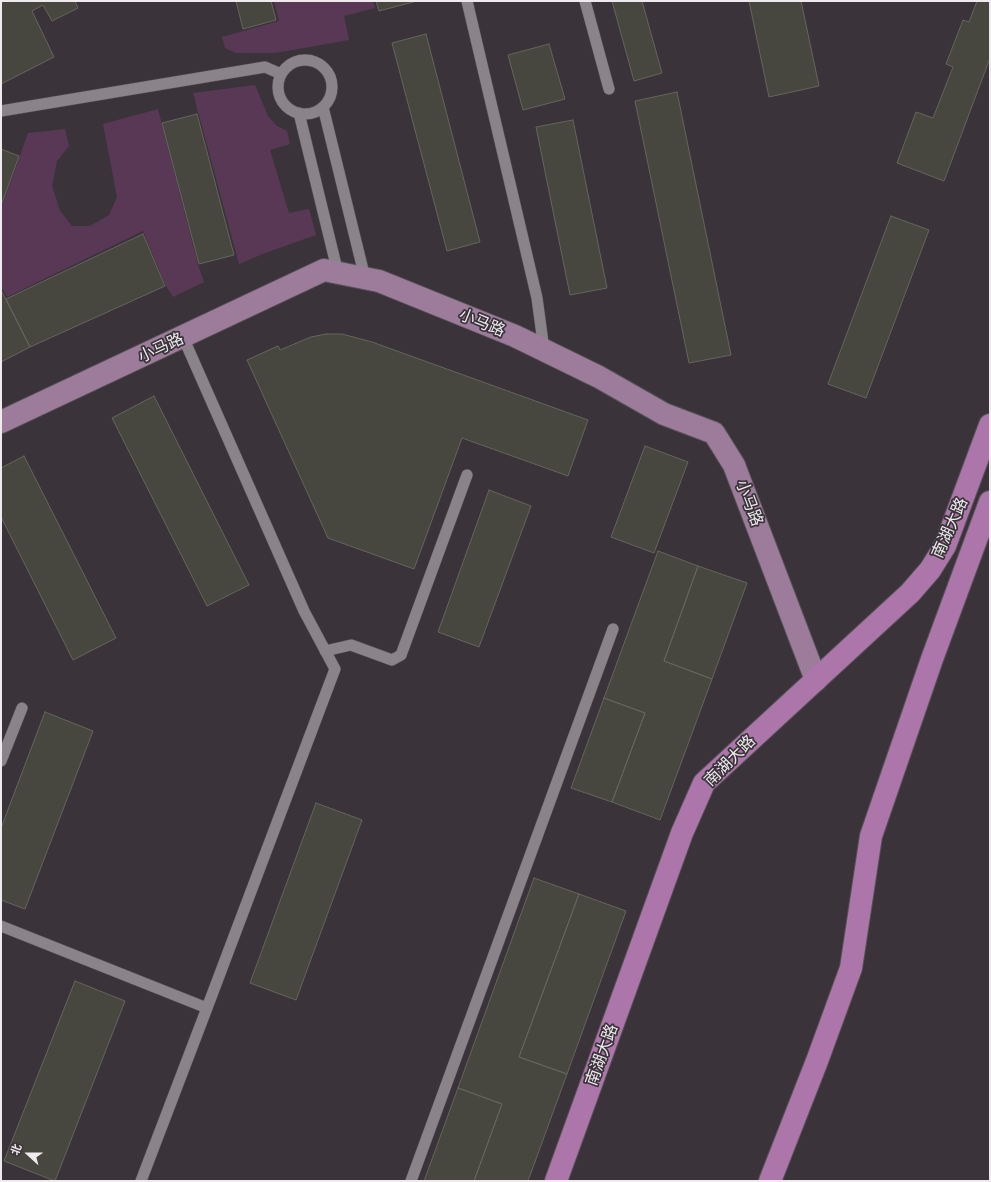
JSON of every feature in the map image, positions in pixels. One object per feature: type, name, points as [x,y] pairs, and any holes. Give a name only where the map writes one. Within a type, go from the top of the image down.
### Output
[{"type":"main road","name":"南湖大路","points":[[556,1181],[682,833],[704,783],[910,593],[930,570],[944,546],[990,425]]},
{"type":"main road","name":"南湖大路","points":[[770,1181],[817,1061],[850,968],[871,836],[932,659],[990,502]]},
{"type":"street","name":"小马路","points":[[1,422],[324,270],[379,281],[508,333],[599,377],[664,414],[714,433],[734,465],[816,680]]},
{"type":"lane","points":[[467,1],[537,298],[544,350]]},
{"type":"lane","points":[[585,1],[608,89]]},
{"type":"lane","points":[[313,61],[327,71],[331,78],[332,87],[330,96],[323,107],[309,114],[290,110],[283,103],[279,94],[278,84],[281,74],[287,67],[296,62],[313,61]]},
{"type":"lane","points":[[1,111],[265,67],[281,74]]},
{"type":"lane","points":[[323,107],[365,278]]},
{"type":"lane","points":[[299,113],[338,273]]},
{"type":"lane","points":[[141,1181],[335,669],[304,611],[183,337]]},
{"type":"lane","points":[[325,651],[351,645],[392,660],[401,654],[467,475]]},
{"type":"lane","points":[[411,1181],[613,630]]},
{"type":"lane","points":[[1,762],[22,708]]},
{"type":"lane","points":[[1,926],[207,1008]]},
{"type":"shaded area","points":[[274,1],[373,1],[375,8],[344,16],[349,40],[275,53],[236,53],[225,48],[222,37],[279,21]]},
{"type":"shaded area","points":[[255,85],[268,116],[277,126],[287,131],[290,144],[270,150],[289,213],[309,209],[316,235],[239,264],[193,93]]},
{"type":"shaded area","points":[[158,109],[198,265],[204,282],[173,297],[166,286],[143,231],[7,297],[1,286],[1,209],[28,133],[65,129],[69,146],[57,161],[52,186],[60,211],[72,226],[90,226],[109,215],[117,197],[103,124]]},
{"type":"building","points":[[1,1],[75,1],[78,8],[52,21],[43,5],[32,11],[54,57],[1,84]]},
{"type":"building","points":[[236,1],[271,1],[276,20],[243,29]]},
{"type":"building","points":[[376,1],[417,1],[379,11]]},
{"type":"building","points":[[612,1],[642,1],[662,73],[634,81]]},
{"type":"building","points":[[749,1],[801,1],[819,86],[769,97]]},
{"type":"building","points":[[977,1],[990,1],[990,58],[944,181],[897,163],[916,112],[933,118],[953,67],[946,64],[963,20],[969,22]]},
{"type":"building","points":[[426,34],[480,242],[447,251],[392,43]]},
{"type":"building","points":[[549,44],[565,99],[523,110],[508,55]]},
{"type":"building","points":[[677,92],[731,355],[689,363],[635,101]]},
{"type":"building","points":[[197,114],[234,255],[199,264],[162,123]]},
{"type":"building","points":[[573,120],[607,288],[570,295],[536,127]]},
{"type":"building","points":[[1,149],[19,156],[1,206]]},
{"type":"building","points":[[891,216],[929,230],[866,398],[828,384]]},
{"type":"building","points":[[143,234],[165,286],[30,347],[6,299]]},
{"type":"building","points":[[1,290],[30,347],[1,362]]},
{"type":"building","points":[[326,334],[342,334],[372,342],[588,420],[568,476],[462,438],[414,569],[328,538],[247,360],[278,346],[280,350],[311,337]]},
{"type":"building","points":[[154,396],[249,585],[207,606],[112,418]]},
{"type":"building","points":[[645,446],[688,462],[654,553],[611,537]]},
{"type":"building","points":[[24,456],[116,638],[73,660],[1,517],[1,468]]},
{"type":"building","points":[[489,490],[531,506],[479,647],[438,632]]},
{"type":"building","points":[[658,551],[698,566],[664,661],[712,679],[660,820],[612,802],[645,713],[604,698]]},
{"type":"building","points":[[698,566],[747,583],[712,679],[664,661]]},
{"type":"building","points":[[604,698],[645,713],[612,802],[571,788]]},
{"type":"building","points":[[45,712],[93,731],[25,909],[1,900],[1,828]]},
{"type":"building","points":[[316,803],[362,820],[296,1000],[250,983]]},
{"type":"building","points":[[534,878],[579,894],[519,1057],[567,1074],[528,1181],[474,1181],[502,1104],[458,1088]]},
{"type":"building","points":[[579,894],[626,911],[567,1074],[519,1057]]},
{"type":"building","points":[[75,981],[125,1001],[55,1181],[4,1161]]},
{"type":"building","points":[[458,1088],[502,1104],[474,1181],[424,1181]]}]
